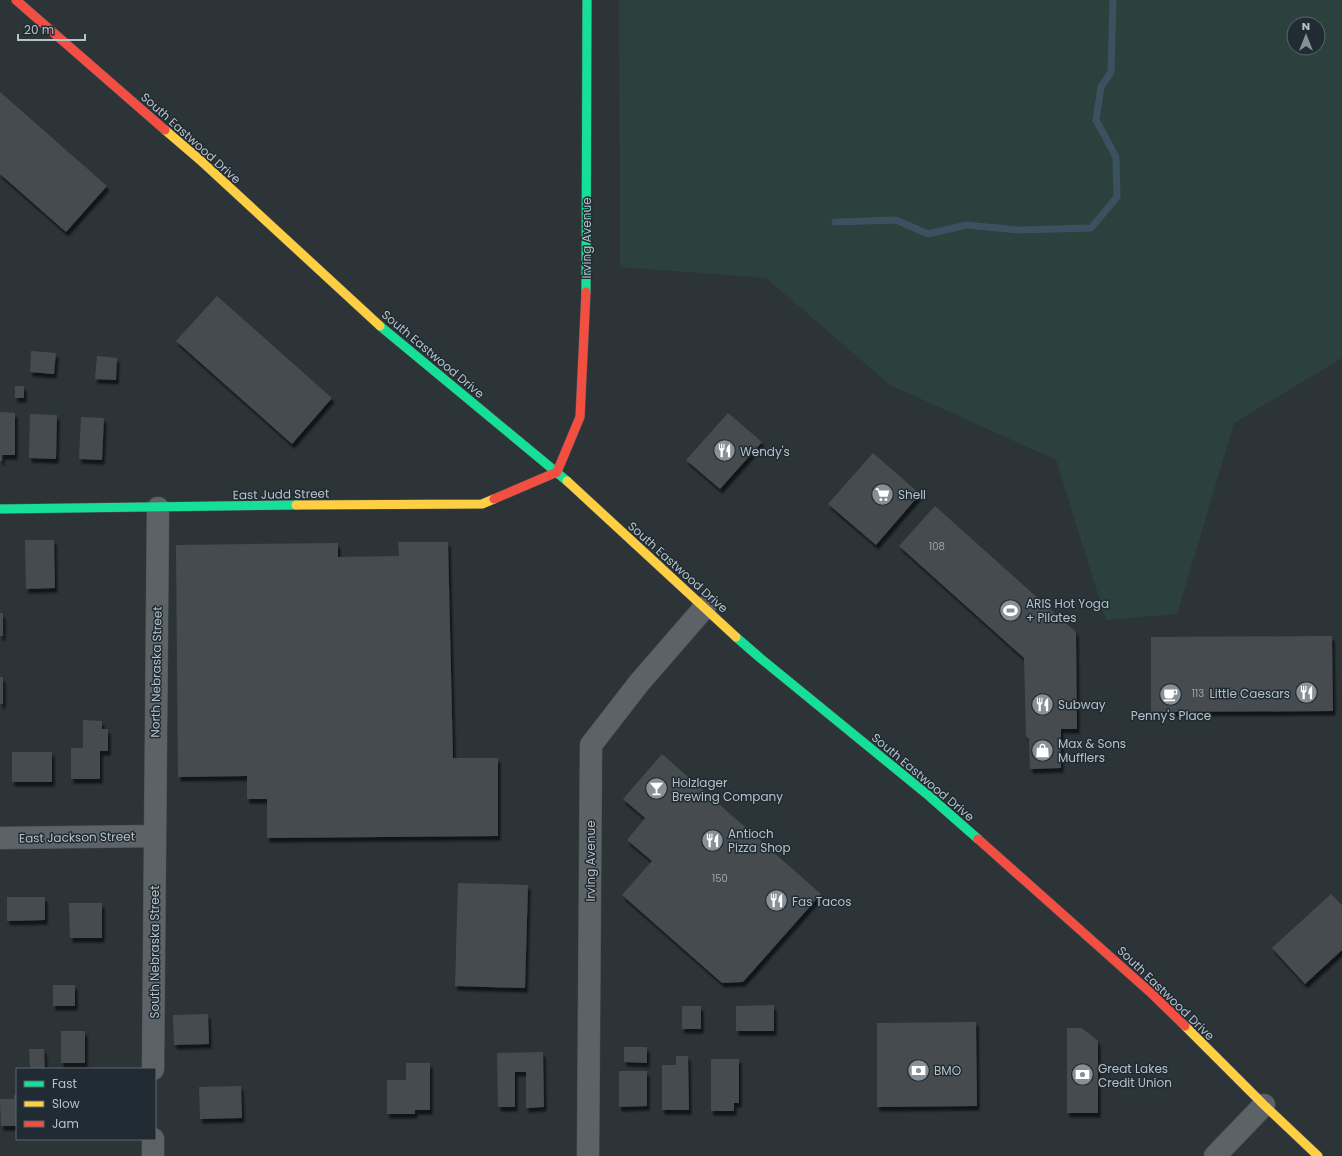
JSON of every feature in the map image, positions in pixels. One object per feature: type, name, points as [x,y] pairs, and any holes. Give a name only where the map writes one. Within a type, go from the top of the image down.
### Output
[{"type":"main road","name":"South Eastwood Drive","points":[[16,0],[200,160],[385,330],[557,472],[759,657],[929,796],[1056,907],[1151,993],[1264,1105],[1318,1156]]},
{"type":"main road","name":"Irving Avenue","points":[[557,472],[580,417],[586,306],[587,0]]},
{"type":"main road","name":"East Judd Street","points":[[0,510],[356,504],[482,504],[557,472]]},
{"type":"street","name":"North Nebraska Street","points":[[154,836],[158,508]]},
{"type":"street","name":"Irving Avenue","points":[[588,1156],[591,745],[639,683],[704,607]]},
{"type":"street","name":"East Jackson Street","points":[[0,838],[154,836]]},
{"type":"street","name":"South Nebraska Street","points":[[153,1068],[154,836]]},
{"type":"street","points":[[1215,1156],[1264,1105]]},
{"type":"street","points":[[153,1140],[153,1156]]},
{"type":"green space","points":[[619,0],[1342,0],[1342,358],[1234,423],[1177,614],[1106,620],[1056,460],[890,385],[766,278],[620,267]]},
{"type":"building","points":[[0,92],[107,186],[66,232],[0,174]]},
{"type":"building","points":[[217,296],[332,398],[292,444],[176,341]]},
{"type":"building","points":[[31,351],[56,353],[54,374],[30,372]]},
{"type":"building","points":[[97,356],[117,358],[116,380],[95,379]]},
{"type":"building","points":[[15,386],[24,386],[24,398],[15,398]]},
{"type":"building","points":[[0,412],[15,413],[15,455],[2,455],[2,461],[0,461]]},
{"type":"building","name":"Wendy's","points":[[728,413],[762,442],[720,489],[686,460]]},
{"type":"building","points":[[30,414],[57,415],[56,459],[29,458]]},
{"type":"building","points":[[81,417],[104,418],[102,460],[79,459]]},
{"type":"building","name":"Shell","points":[[873,453],[920,494],[876,545],[828,504]]},
{"type":"building","points":[[935,506],[1076,632],[1077,729],[1061,729],[1061,768],[1030,769],[1029,739],[1026,736],[1024,658],[899,546]]},
{"type":"building","points":[[25,540],[54,540],[55,588],[26,589]]},
{"type":"building","points":[[398,542],[448,542],[453,758],[498,758],[498,836],[267,838],[267,799],[247,799],[247,776],[178,777],[176,545],[338,543],[338,557],[399,556]]},
{"type":"building","points":[[0,613],[3,613],[3,636],[0,636]]},
{"type":"building","points":[[1332,636],[1333,711],[1151,712],[1151,637]]},
{"type":"building","points":[[0,677],[3,677],[3,704],[0,704]]},
{"type":"building","points":[[83,720],[102,721],[102,729],[108,729],[108,751],[100,751],[100,779],[71,779],[71,748],[83,748]]},
{"type":"building","points":[[12,752],[52,752],[52,782],[12,782]]},
{"type":"building","points":[[662,754],[821,894],[743,982],[722,983],[622,895],[652,861],[627,840],[645,818],[623,799]]},
{"type":"building","points":[[458,883],[528,885],[525,988],[455,986]]},
{"type":"building","points":[[1331,894],[1342,905],[1342,950],[1305,984],[1272,948]]},
{"type":"building","points":[[7,897],[45,897],[45,920],[7,921]]},
{"type":"building","points":[[69,903],[102,903],[102,938],[70,938]]},
{"type":"building","points":[[53,985],[75,985],[75,1006],[53,1006]]},
{"type":"building","points":[[774,1005],[774,1031],[736,1031],[736,1006]]},
{"type":"building","points":[[682,1006],[701,1006],[701,1029],[682,1029]]},
{"type":"building","points":[[208,1014],[209,1044],[174,1045],[173,1015]]},
{"type":"building","points":[[976,1022],[977,1106],[877,1107],[877,1023]]},
{"type":"building","points":[[1067,1028],[1082,1028],[1098,1041],[1098,1113],[1067,1113]]},
{"type":"building","points":[[61,1031],[85,1031],[85,1063],[61,1063]]},
{"type":"building","points":[[624,1047],[647,1047],[647,1063],[624,1062]]},
{"type":"building","points":[[29,1049],[44,1049],[45,1068],[30,1068]]},
{"type":"building","points":[[543,1052],[544,1107],[526,1108],[526,1072],[515,1072],[515,1107],[498,1107],[497,1053]]},
{"type":"building","points":[[676,1056],[688,1056],[689,1110],[662,1110],[662,1065],[676,1065]]},
{"type":"building","points":[[711,1059],[739,1059],[739,1103],[734,1103],[734,1111],[711,1111]]},
{"type":"building","points":[[406,1063],[430,1063],[430,1110],[415,1110],[415,1114],[387,1114],[387,1080],[406,1080]]},
{"type":"building","points":[[619,1071],[647,1071],[647,1106],[619,1107]]},
{"type":"building","points":[[241,1086],[242,1118],[200,1119],[199,1087]]},
{"type":"building","points":[[14,1095],[16,1095],[16,1126],[1,1126],[0,1099],[14,1099]]},
{"type":"waterway","points":[[835,222],[896,220],[928,234],[966,225],[1019,230],[1091,228],[1117,197],[1116,157],[1096,120],[1101,87],[1111,72],[1113,0]]},
{"type":"traffic: fast","points":[[586,292],[587,0]]},
{"type":"traffic: fast","points":[[380,326],[567,481]]},
{"type":"traffic: fast","points":[[0,509],[296,505]]},
{"type":"traffic: fast","points":[[736,637],[929,796],[978,839]]},
{"type":"traffic: slow","points":[[165,130],[200,160],[380,326]]},
{"type":"traffic: slow","points":[[567,481],[736,637]]},
{"type":"traffic: slow","points":[[296,505],[482,504],[494,499]]},
{"type":"traffic: slow","points":[[1185,1026],[1264,1105],[1318,1156]]},
{"type":"traffic: jam","points":[[16,0],[165,130]]},
{"type":"traffic: jam","points":[[494,499],[557,472],[580,417],[586,292]]},
{"type":"traffic: jam","points":[[978,839],[1151,993],[1185,1026]]},
{"type":"place","name":"Wendy's","points":[[724,451]]},
{"type":"place","name":"Shell","points":[[883,494]]},
{"type":"place","name":"ARIS Hot Yoga + Pilates","points":[[1010,610]]},
{"type":"place","name":"Little Caesars","points":[[1306,693]]},
{"type":"place","name":"Penny's Place","points":[[1171,694]]},
{"type":"place","name":"Subway","points":[[1043,704]]},
{"type":"place","name":"Max & Sons Mufflers","points":[[1043,750]]},
{"type":"place","name":"Holzlager Brewing Company","points":[[656,789]]},
{"type":"place","name":"Antioch Pizza Shop","points":[[713,840]]},
{"type":"place","name":"Fas Tacos","points":[[776,901]]},
{"type":"place","name":"BMO","points":[[919,1070]]},
{"type":"place","name":"Great Lakes Credit Union","points":[[1082,1075]]}]
